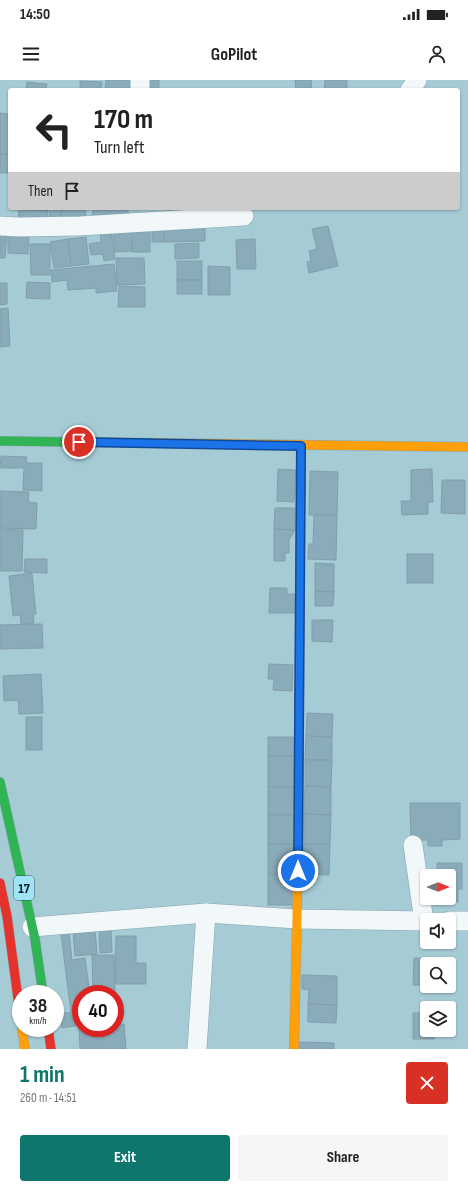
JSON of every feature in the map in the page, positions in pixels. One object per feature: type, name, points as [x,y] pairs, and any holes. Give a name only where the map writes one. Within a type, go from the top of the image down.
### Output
[{"type":"main road","points":[[0,442],[468,447]]},
{"type":"main road","points":[[294,1049],[297,918],[301,446]]},
{"type":"main road","name":"17","points":[[0,782],[32,927],[42,985]]},
{"type":"main road","name":"17","points":[[0,883],[15,985]]},
{"type":"main road","points":[[23,1037],[25,1049]]},
{"type":"main road","points":[[49,1037],[51,1049]]},
{"type":"street","points":[[0,226],[80,226],[141,215],[244,216]]},
{"type":"street","points":[[413,845],[424,913]]},
{"type":"street","points":[[197,1049],[206,913]]},
{"type":"street","points":[[32,927],[206,913],[297,918],[420,921]]},
{"type":"street","points":[[456,921],[468,921]]},
{"type":"building","points":[[106,80],[135,80],[135,88],[105,88]]},
{"type":"building","points":[[144,80],[159,80],[159,88],[144,88]]},
{"type":"building","points":[[295,80],[311,80],[312,88],[296,88]]},
{"type":"building","points":[[325,80],[347,80],[347,88],[324,88]]},
{"type":"building","points":[[80,81],[102,82],[101,88],[80,88]]},
{"type":"building","points":[[27,82],[47,84],[46,88],[26,88]]},
{"type":"building","points":[[0,113],[8,114],[8,154],[0,154]]},
{"type":"building","points":[[0,154],[8,155],[8,173],[0,173]]},
{"type":"building","points":[[19,210],[48,211],[47,224],[18,222]]},
{"type":"building","points":[[27,210],[48,210],[48,211]]},
{"type":"building","points":[[50,210],[61,210],[60,221],[49,221]]},
{"type":"building","points":[[62,210],[86,210],[85,222],[61,220]]},
{"type":"building","points":[[93,210],[128,210],[128,219],[92,217]]},
{"type":"building","points":[[166,210],[209,210],[167,217]]},
{"type":"building","points":[[205,224],[205,241],[164,242],[163,226]]},
{"type":"building","points":[[152,226],[163,226],[164,242],[152,242]]},
{"type":"building","points":[[328,226],[338,266],[309,273],[307,262],[311,261],[309,251],[317,249],[312,229]]},
{"type":"building","points":[[130,228],[132,251],[115,252],[113,230]]},
{"type":"building","points":[[111,229],[115,259],[104,261],[103,254],[91,255],[89,244],[101,242],[100,231]]},
{"type":"building","points":[[132,232],[150,232],[150,252],[132,252]]},
{"type":"building","points":[[8,233],[29,233],[28,254],[8,253]]},
{"type":"building","points":[[0,234],[7,234],[5,258],[0,258]]},
{"type":"building","points":[[86,237],[89,264],[71,266],[68,239]]},
{"type":"building","points":[[68,239],[71,266],[54,268],[50,242]]},
{"type":"building","points":[[255,239],[256,269],[237,269],[236,240]]},
{"type":"building","points":[[199,243],[199,258],[175,259],[175,244]]},
{"type":"building","points":[[30,244],[50,244],[50,275],[31,275]]},
{"type":"building","points":[[116,258],[144,258],[145,284],[117,285]]},
{"type":"building","points":[[177,261],[202,261],[202,280],[177,280]]},
{"type":"building","points":[[114,264],[117,291],[96,293],[96,288],[68,290],[67,280],[52,282],[51,270]]},
{"type":"building","points":[[208,266],[230,267],[230,295],[208,295]]},
{"type":"building","points":[[177,280],[202,280],[202,294],[177,294]]},
{"type":"building","points":[[27,282],[50,283],[50,299],[26,298]]},
{"type":"building","points":[[0,283],[7,283],[7,304],[0,305]]},
{"type":"building","points":[[119,286],[145,287],[145,307],[118,307]]},
{"type":"building","points":[[8,308],[10,346],[0,347],[0,309]]},
{"type":"building","points":[[1,456],[27,457],[26,463],[42,463],[42,491],[23,490],[24,468],[0,468]]},
{"type":"building","points":[[278,469],[296,470],[294,502],[277,501]]},
{"type":"building","points":[[432,469],[433,502],[428,502],[428,514],[402,515],[401,501],[411,501],[411,470]]},
{"type":"building","points":[[310,471],[338,472],[337,515],[309,515]]},
{"type":"building","points":[[442,480],[465,480],[465,514],[441,513]]},
{"type":"building","points":[[0,491],[29,492],[28,502],[37,503],[36,529],[0,528]]},
{"type":"building","points":[[275,508],[295,508],[295,530],[274,529]]},
{"type":"building","points":[[314,515],[337,515],[336,560],[308,559],[309,544],[313,544]]},
{"type":"building","points":[[0,529],[23,530],[22,571],[0,571]]},
{"type":"building","points":[[274,529],[295,530],[289,540],[289,553],[285,553],[285,561],[274,561]]},
{"type":"building","points":[[407,554],[433,554],[433,583],[407,583]]},
{"type":"building","points":[[25,559],[47,559],[47,573],[24,572]]},
{"type":"building","points":[[315,563],[334,564],[334,592],[315,591]]},
{"type":"building","points":[[32,573],[36,614],[33,614],[34,623],[21,624],[20,615],[13,616],[9,576]]},
{"type":"building","points":[[270,588],[287,588],[287,594],[295,594],[295,613],[269,613]]},
{"type":"building","points":[[315,591],[334,592],[333,606],[315,606]]},
{"type":"building","points":[[312,620],[333,620],[332,642],[312,641]]},
{"type":"building","points":[[42,624],[43,648],[0,649],[0,625]]},
{"type":"building","points":[[269,664],[293,665],[292,691],[273,690],[274,679],[268,679]]},
{"type":"building","points":[[41,674],[43,713],[19,714],[18,700],[4,701],[3,676]]},
{"type":"building","points":[[307,713],[333,714],[332,737],[306,736]]},
{"type":"building","points":[[26,717],[42,717],[42,750],[26,750]]},
{"type":"building","points":[[306,736],[332,737],[332,760],[305,760]]},
{"type":"building","points":[[268,737],[294,737],[294,756],[268,756]]},
{"type":"building","points":[[268,756],[294,756],[294,787],[268,787]]},
{"type":"building","points":[[305,760],[332,760],[331,787],[305,786]]},
{"type":"building","points":[[305,786],[331,787],[331,815],[304,814]]},
{"type":"building","points":[[268,787],[294,787],[294,815],[268,815]]},
{"type":"building","points":[[410,803],[460,803],[460,839],[442,840],[442,846],[428,846],[428,840],[411,840]]},
{"type":"building","points":[[304,814],[331,815],[330,844],[304,844]]},
{"type":"building","points":[[268,815],[294,815],[294,844],[268,844]]},
{"type":"building","points":[[268,844],[294,844],[294,874],[268,874]]},
{"type":"building","points":[[304,844],[330,844],[329,875],[303,874]]},
{"type":"building","points":[[437,863],[462,863],[462,889],[458,889],[458,902],[456,902],[456,869],[437,869]]},
{"type":"building","points":[[268,874],[294,874],[294,905],[268,905]]},
{"type":"building","points":[[95,929],[97,954],[75,956],[73,930]]},
{"type":"building","points":[[99,929],[111,929],[112,952],[100,953]]},
{"type":"building","points":[[69,933],[72,960],[85,958],[89,985],[72,985],[72,1026],[64,1028],[64,1013],[71,1012],[61,934]]},
{"type":"building","points":[[116,936],[136,936],[136,963],[146,963],[146,984],[115,984]]},
{"type":"building","points":[[92,955],[114,955],[115,985],[93,985]]},
{"type":"building","points":[[414,958],[420,958],[420,985],[413,985]]},
{"type":"building","points":[[302,975],[337,976],[337,1005],[308,1004],[309,990],[302,989]]},
{"type":"building","points":[[308,1004],[337,1005],[336,1023],[308,1022]]},
{"type":"building","points":[[413,1013],[420,1013],[420,1037],[434,1037],[434,1039],[413,1039]]},
{"type":"building","points":[[124,1024],[126,1049],[80,1049],[79,1037],[124,1037]]},
{"type":"building","points":[[299,1042],[334,1043],[334,1049],[299,1049]]},
{"type":"traffic: fast","points":[[0,441],[155,443]]},
{"type":"traffic: fast","points":[[0,782],[35,939],[42,985]]},
{"type":"traffic: slow","points":[[155,443],[468,447]]},
{"type":"traffic: slow","points":[[294,1049],[299,730]]},
{"type":"traffic: slow","points":[[23,1037],[25,1049]]},
{"type":"traffic: jam","points":[[299,730],[301,446]]},
{"type":"traffic: jam","points":[[0,883],[7,916],[16,985]]},
{"type":"traffic: jam","points":[[49,1037],[51,1049]]},
{"type":"route","points":[[79,442],[301,446],[298,871]]}]
